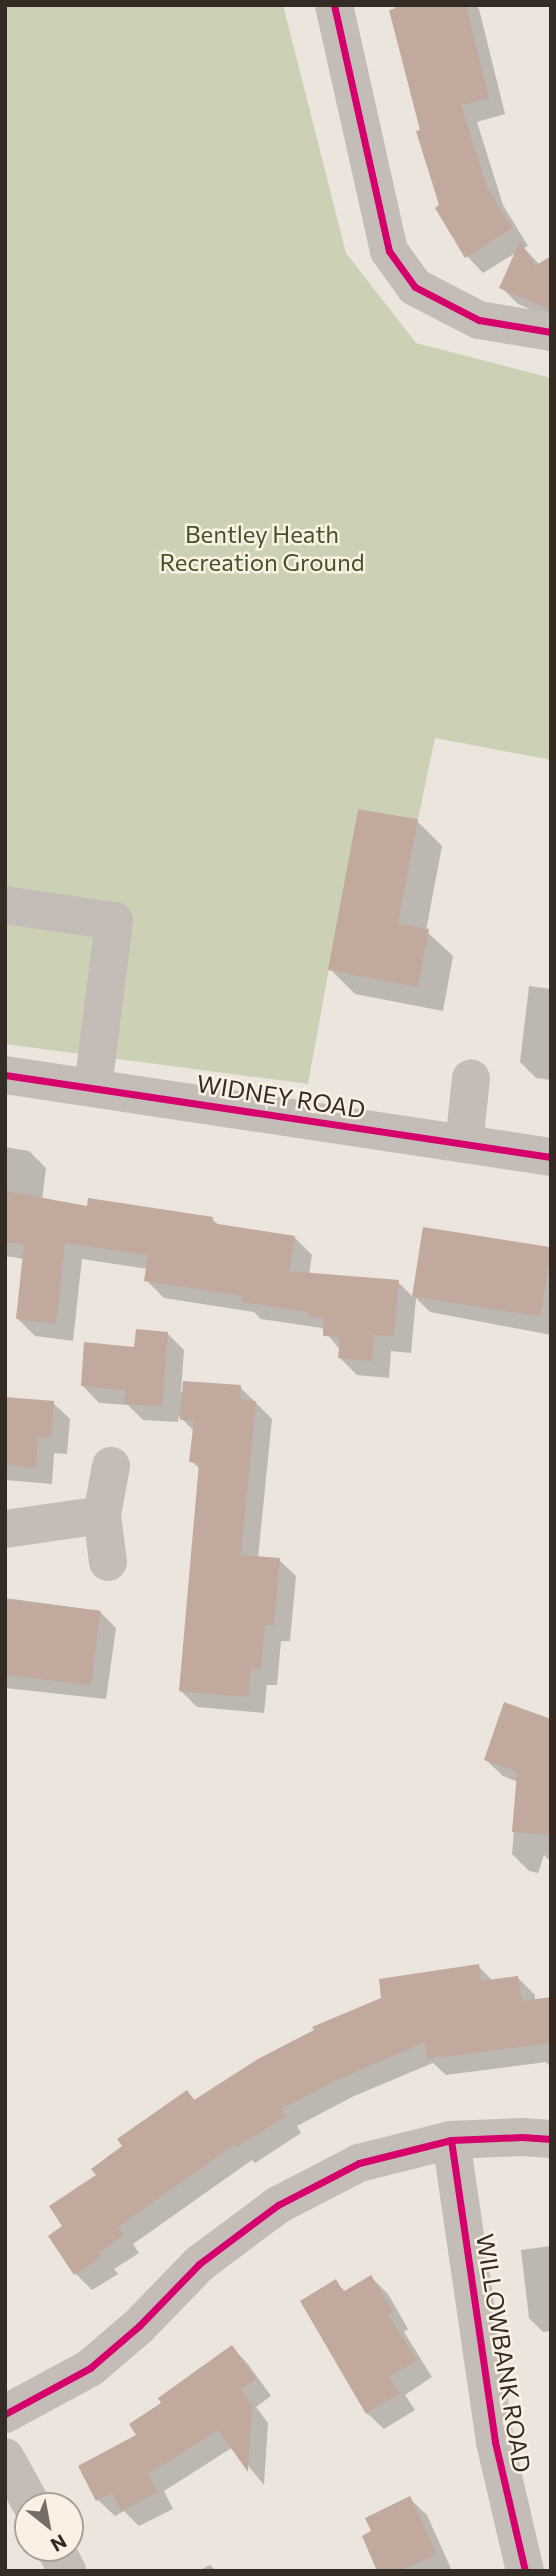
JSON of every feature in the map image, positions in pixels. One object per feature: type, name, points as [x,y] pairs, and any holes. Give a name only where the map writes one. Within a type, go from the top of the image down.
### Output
[{"type":"street","points":[[334,5],[389,251],[415,287],[479,320],[551,332]]},
{"type":"street","points":[[5,905],[114,921],[93,1087]]},
{"type":"street","name":"WIDNEY ROAD","points":[[5,1075],[551,1157]]},
{"type":"street","points":[[464,1144],[471,1078]]},
{"type":"street","points":[[108,1562],[102,1515],[111,1466]]},
{"type":"street","points":[[5,1529],[102,1515]]},
{"type":"street","points":[[5,2414],[90,2368],[139,2326],[199,2264],[278,2205],[359,2163],[451,2140],[522,2137],[551,2139]]},
{"type":"street","name":"WILLOWBANK ROAD","points":[[451,2140],[495,2442],[525,2571]]},
{"type":"street","points":[[5,2457],[24,2492]]},
{"type":"green space","name":"Bentley Heath Recreation Ground","points":[[5,5],[283,5],[346,253],[416,343],[551,378],[551,760],[435,738],[418,819],[358,809],[308,1084],[5,1044]]},
{"type":"building","points":[[407,5],[466,5],[489,98],[461,105],[487,187],[512,228],[465,258],[435,208],[439,205],[416,131],[420,130],[389,10]]},
{"type":"building","points":[[520,241],[535,266],[551,256],[551,310],[499,288]]},
{"type":"building","points":[[358,809],[418,819],[398,924],[429,929],[418,987],[328,970]]},
{"type":"building","points":[[5,1191],[87,1206],[88,1198],[213,1217],[212,1223],[295,1236],[289,1271],[399,1280],[394,1336],[374,1335],[372,1361],[338,1358],[340,1337],[323,1336],[324,1318],[308,1317],[308,1312],[242,1302],[243,1296],[144,1281],[148,1255],[65,1243],[56,1324],[16,1319],[24,1244],[5,1242]]},
{"type":"building","points":[[423,1227],[551,1247],[540,1316],[412,1296]]},
{"type":"building","points":[[136,1329],[168,1332],[162,1406],[124,1404],[126,1390],[81,1386],[84,1342],[134,1347]]},
{"type":"building","points":[[183,1381],[241,1385],[240,1399],[256,1401],[241,1555],[280,1558],[274,1625],[265,1625],[261,1669],[251,1669],[248,1697],[179,1691],[199,1463],[189,1462],[194,1420],[180,1420]]},
{"type":"building","points":[[5,1397],[54,1401],[51,1438],[38,1438],[36,1468],[5,1465]]},
{"type":"building","points":[[5,1599],[100,1611],[91,1685],[5,1675]]},
{"type":"building","points":[[504,1702],[551,1719],[551,1835],[512,1832],[517,1772],[484,1760]]},
{"type":"building","points":[[479,1964],[481,1981],[518,1976],[522,2001],[551,1997],[551,2043],[427,2059],[425,2042],[337,2080],[281,2109],[286,2116],[237,2147],[235,2144],[118,2227],[124,2235],[99,2252],[102,2256],[74,2275],[48,2236],[62,2226],[49,2206],[96,2175],[91,2169],[122,2146],[117,2139],[187,2090],[194,2100],[258,2059],[314,2030],[312,2027],[381,1998],[379,1979]]},
{"type":"building","points":[[371,2275],[393,2312],[388,2315],[417,2360],[389,2377],[399,2393],[366,2414],[300,2301],[336,2279],[343,2292]]},
{"type":"building","points":[[232,2345],[256,2379],[241,2389],[252,2405],[248,2472],[218,2430],[148,2474],[158,2492],[121,2511],[112,2493],[96,2501],[78,2466],[136,2435],[129,2424],[161,2403],[158,2398]]},
{"type":"building","points":[[410,2496],[437,2554],[399,2571],[377,2571],[362,2536],[371,2531],[365,2518]]},
{"type":"cycle path","points":[[334,5],[389,251],[415,287],[479,320],[551,332]]},
{"type":"cycle path","points":[[5,1075],[551,1157]]},
{"type":"cycle path","points":[[5,2414],[90,2368],[139,2326],[199,2264],[278,2205],[359,2163],[451,2140],[522,2137],[551,2139]]},
{"type":"cycle path","points":[[451,2140],[495,2442],[525,2571]]}]
